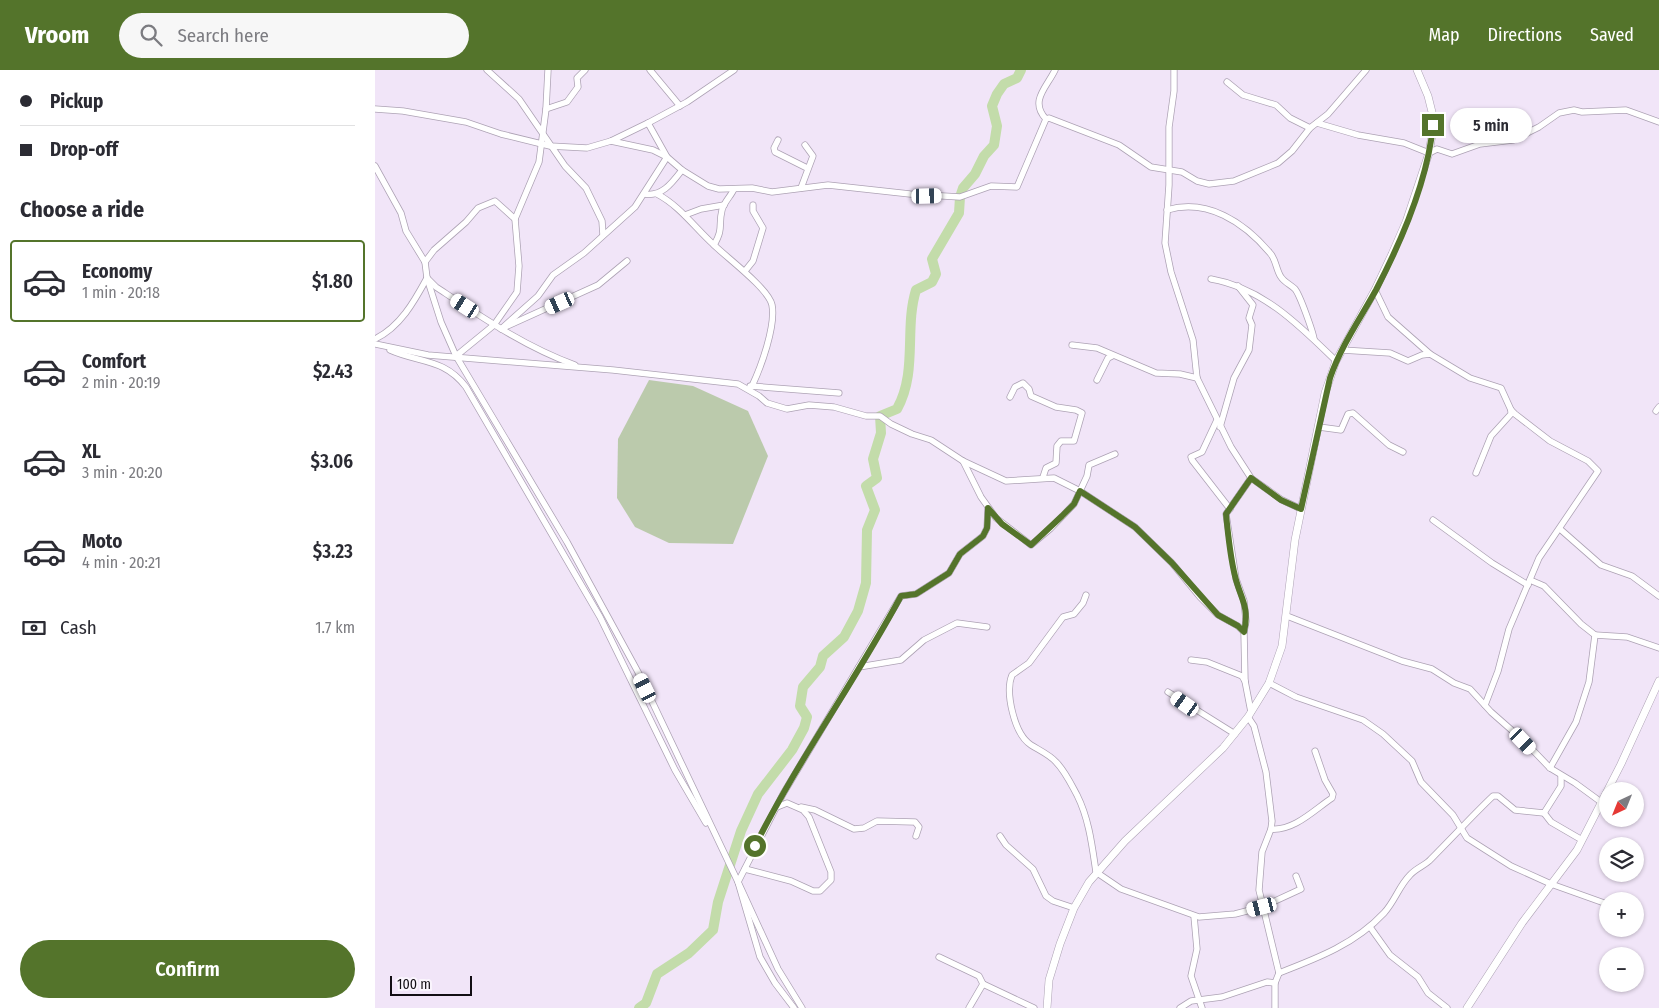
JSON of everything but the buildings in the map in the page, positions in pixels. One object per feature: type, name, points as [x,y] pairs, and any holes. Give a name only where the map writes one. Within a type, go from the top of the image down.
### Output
[{"type":"street","points":[[487,70],[519,99],[550,146],[586,188],[603,221],[603,235]]},
{"type":"street","points":[[456,356],[494,325],[517,292],[519,266],[515,219],[534,176],[542,144],[548,70]]},
{"type":"street","points":[[546,109],[567,102],[578,87],[577,78],[585,70]]},
{"type":"street","points":[[650,70],[680,106]]},
{"type":"street","points":[[375,109],[403,111],[466,122],[550,146],[587,148],[611,142],[680,106],[723,79],[733,70]]},
{"type":"street","points":[[1055,70],[1039,94],[1038,104],[1041,114],[1046,119],[1049,118],[1119,145],[1151,167],[1169,169],[1209,184],[1239,180],[1278,163],[1292,152],[1310,128],[1328,114],[1366,70]]},
{"type":"street","points":[[1174,70],[1174,91],[1169,127],[1166,250],[1171,272],[1193,340],[1197,378],[1220,427],[1251,478],[1281,500],[1301,509]]},
{"type":"street","points":[[1047,1008],[1049,980],[1074,908],[1096,872],[1125,841],[1195,777],[1235,734],[1250,715],[1269,683],[1282,646],[1301,509],[1325,393],[1336,361],[1375,290],[1406,222],[1429,153],[1433,116],[1417,70]]},
{"type":"street","points":[[1227,82],[1243,95],[1276,105],[1289,118],[1310,128]]},
{"type":"street","points":[[1317,122],[1358,135],[1404,143],[1429,153],[1437,149],[1452,154],[1480,144],[1513,140],[1539,127],[1559,113],[1574,110],[1626,110],[1659,122]]},
{"type":"street","points":[[611,142],[653,150],[667,157],[682,170],[708,186],[734,189],[752,188],[772,192],[829,185],[910,194],[960,197],[991,186],[1017,187],[1046,119]]},
{"type":"street","points":[[648,123],[667,157]]},
{"type":"street","points":[[778,140],[774,148],[775,152],[807,168]]},
{"type":"street","points":[[801,188],[813,156],[805,145]]},
{"type":"street","points":[[501,329],[538,296],[553,275],[584,253],[622,220],[645,194],[667,157]]},
{"type":"street","points":[[375,166],[401,213],[406,231],[425,262],[427,278],[441,322],[456,356],[567,542],[638,672],[695,788],[722,851]]},
{"type":"street","points":[[645,194],[657,194],[669,186],[682,170]]},
{"type":"street","points":[[714,245],[722,230],[721,211],[734,189]]},
{"type":"street","points":[[657,194],[685,215],[714,245],[745,271],[772,305],[763,362],[752,386]]},
{"type":"street","points":[[425,262],[443,241],[483,205],[495,201],[515,219]]},
{"type":"street","points":[[685,215],[701,209],[724,205]]},
{"type":"street","points":[[745,271],[753,261],[763,228],[753,211],[753,205]]},
{"type":"street","points":[[1167,210],[1179,206],[1191,208],[1199,206],[1224,215],[1244,228],[1272,254],[1282,280],[1297,291],[1314,339]]},
{"type":"street","points":[[501,329],[597,285],[627,261]]},
{"type":"street","points":[[427,278],[436,287],[494,325],[555,358],[583,368]]},
{"type":"street","points":[[376,342],[390,332],[400,321],[427,278]]},
{"type":"street","points":[[1211,279],[1238,286],[1281,310],[1336,361]]},
{"type":"street","points":[[1220,427],[1234,378],[1249,350],[1252,324],[1249,318],[1253,305],[1238,286]]},
{"type":"street","points":[[1375,290],[1388,317],[1430,354],[1470,378],[1501,388],[1511,410],[1550,441],[1588,461],[1598,471],[1539,558],[1509,629],[1498,671],[1485,705]]},
{"type":"street","points":[[376,342],[427,355],[456,356],[839,393]]},
{"type":"street","points":[[376,342],[401,355],[438,364],[449,370],[465,387],[600,617],[675,770],[722,851],[778,969],[802,1008]]},
{"type":"street","points":[[1072,345],[1097,348],[1112,356],[1156,373],[1180,374],[1197,378]]},
{"type":"street","points":[[1342,350],[1390,353],[1408,361],[1430,354]]},
{"type":"street","points":[[1097,380],[1108,358],[1112,356]]},
{"type":"street","points":[[1010,397],[1015,387],[1023,383],[1029,389],[1031,396],[1056,408],[1076,410],[1083,413],[1074,441],[1061,441],[1057,446],[1056,463],[1046,468],[1043,477]]},
{"type":"street","points":[[738,384],[759,396],[767,404],[787,409],[809,405],[834,407],[866,416],[879,416],[912,434],[931,440],[963,461],[1006,481],[1043,477],[1054,478],[1080,491],[1135,527],[1172,563],[1218,615],[1238,626],[1244,632]]},
{"type":"street","points":[[1476,473],[1491,436],[1511,414],[1511,410]]},
{"type":"street","points":[[1319,428],[1341,430],[1348,414],[1353,414],[1389,445],[1403,452]]},
{"type":"street","points":[[1217,420],[1202,452],[1191,457],[1229,509]]},
{"type":"street","points":[[963,461],[988,508],[1002,524],[1031,545],[1074,504],[1089,465],[1115,454]]},
{"type":"street","points":[[1251,478],[1226,514],[1235,579],[1244,601],[1246,621],[1244,632],[1245,681],[1250,715],[1266,772],[1271,829],[1262,852],[1259,890],[1279,973],[1275,983],[1275,1008]]},
{"type":"street","points":[[793,1008],[775,983],[760,957],[738,882],[777,807],[901,596],[916,594],[943,578],[960,554],[983,536],[987,528],[988,508]]},
{"type":"street","points":[[1433,520],[1492,564],[1529,582],[1544,586],[1581,624],[1595,635],[1627,637],[1659,648]]},
{"type":"street","points":[[1560,529],[1601,565],[1632,576],[1659,596]]},
{"type":"street","points":[[1086,595],[1083,603],[1074,614],[1063,618],[1029,663],[1012,674],[1010,694],[1014,719],[1020,734],[1031,745],[1056,762],[1077,794],[1087,818],[1096,872],[1121,889],[1194,916],[1235,914],[1262,907],[1299,891],[1301,888],[1297,876]]},
{"type":"street","points":[[1287,616],[1402,661],[1433,669],[1454,683],[1470,689],[1550,768],[1599,801]]},
{"type":"street","points":[[859,667],[901,660],[924,640],[957,623],[987,627]]},
{"type":"street","points":[[1550,768],[1576,722],[1589,682],[1595,635]]},
{"type":"street","points":[[1191,660],[1207,662],[1242,676],[1245,681]]},
{"type":"street","points":[[1611,782],[1645,715],[1659,681]]},
{"type":"street","points":[[1269,683],[1305,700],[1363,720],[1383,734],[1412,761],[1421,782],[1453,815],[1459,828],[1467,838],[1511,866],[1551,884],[1599,901]]},
{"type":"street","points":[[1168,692],[1235,734]]},
{"type":"street","points":[[1271,829],[1281,830],[1291,826],[1332,798],[1333,794],[1325,780],[1315,751]]},
{"type":"street","points":[[1544,813],[1561,786],[1561,776]]},
{"type":"street","points":[[1279,973],[1330,954],[1370,927],[1391,904],[1409,876],[1431,860],[1459,828],[1493,796],[1498,796],[1515,810],[1544,813],[1551,822],[1582,840]]},
{"type":"street","points":[[777,807],[787,803],[815,810],[854,829],[864,828],[877,821],[915,822],[919,827],[916,836]]},
{"type":"street","points":[[745,870],[791,881],[813,891],[820,891],[831,880],[831,872],[819,845],[814,825],[803,810],[796,806]]},
{"type":"street","points":[[1467,1008],[1518,927],[1568,864],[1599,806]]},
{"type":"street","points":[[1000,836],[1013,852],[1033,869],[1046,896],[1053,901],[1074,908]]},
{"type":"street","points":[[1194,916],[1197,949],[1193,956],[1191,976],[1202,1008]]},
{"type":"street","points":[[1370,927],[1389,955],[1418,977],[1428,993],[1447,1008]]},
{"type":"street","points":[[939,957],[979,976],[983,984],[1034,1008]]},
{"type":"street","points":[[1180,1008],[1185,1003],[1222,997],[1267,982],[1275,983]]},
{"type":"street","points":[[969,1008],[983,984]]},
{"type":"green space","points":[[649,380],[693,386],[748,411],[768,456],[733,544],[669,543],[635,527],[617,498],[618,439]]},
{"type":"waterway","points":[[639,1008],[646,1003],[657,974],[689,953],[713,930],[718,902],[741,831],[758,794],[792,750],[804,728],[807,717],[800,706],[803,687],[820,667],[823,656],[844,637],[858,611],[866,583],[867,530],[875,510],[866,486],[877,478],[873,459],[881,433],[880,416],[897,409],[907,380],[911,320],[916,290],[932,282],[936,274],[932,259],[959,213],[960,197],[963,188],[975,174],[984,156],[994,145],[997,126],[992,106],[997,94],[1004,84],[1017,78],[1021,70]]},
{"type":"route","points":[[755,846],[783,794],[801,768],[810,749],[852,677],[891,616],[901,596],[916,594],[949,573],[960,554],[974,545],[983,536],[987,528],[988,508],[995,518],[1031,545],[1038,537],[1050,530],[1074,504],[1080,491],[1135,527],[1172,563],[1200,597],[1218,615],[1242,628],[1244,632],[1246,621],[1244,601],[1235,579],[1226,514],[1251,478],[1281,500],[1301,509],[1325,393],[1330,378],[1336,361],[1383,275],[1406,222],[1429,153],[1433,125]]}]
